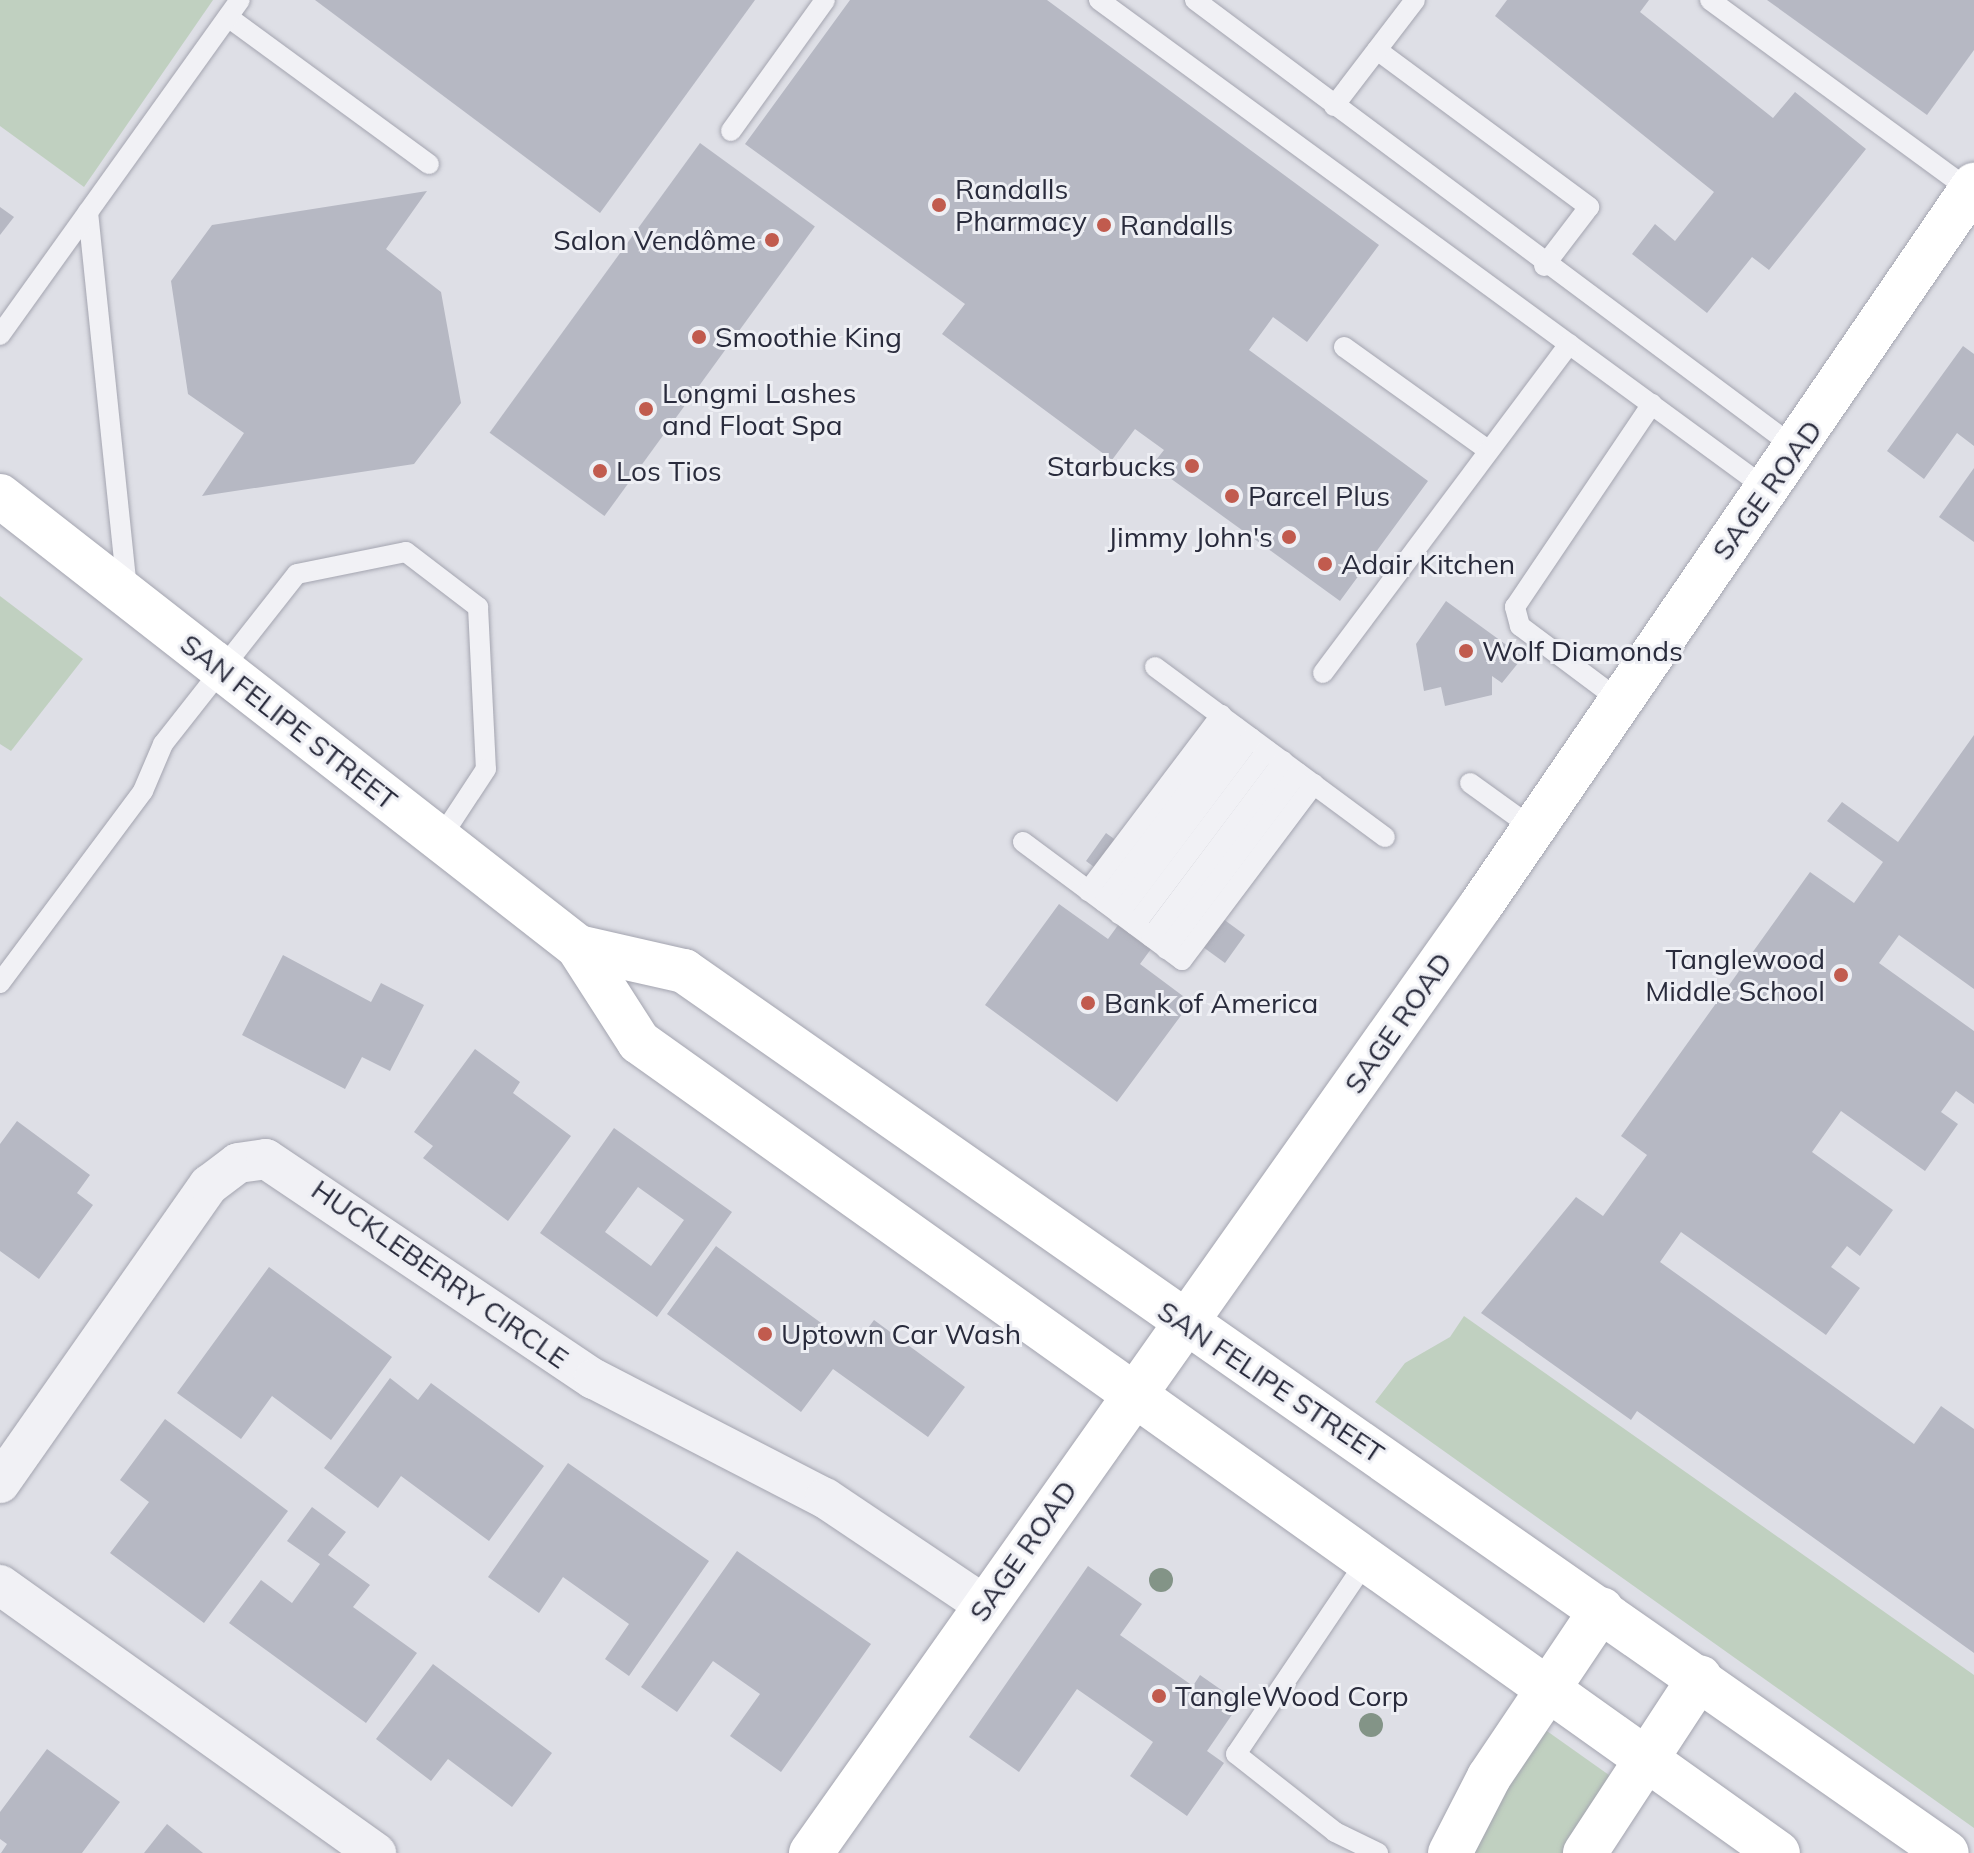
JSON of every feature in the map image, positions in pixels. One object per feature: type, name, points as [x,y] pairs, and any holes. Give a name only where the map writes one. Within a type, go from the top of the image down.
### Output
[{"type":"main road","name":"SAGE ROAD","points":[[811,1853],[1797,449],[1973,189]]},
{"type":"main road","name":"SAN FELIPE STREET","points":[[0,496],[578,947],[639,1042],[1132,1397],[1549,1686],[1778,1853]]},
{"type":"main road","name":"SAN FELIPE STREET","points":[[578,947],[684,971],[1184,1323],[1700,1677],[1947,1853]]},
{"type":"main road","points":[[1450,1853],[1549,1686],[1602,1609]]},
{"type":"main road","points":[[1585,1853],[1700,1677]]},
{"type":"street","name":"HUCKLEBERRY CIRCLE","points":[[0,1483],[209,1185],[238,1163],[266,1159],[594,1379],[825,1498],[984,1605]]},
{"type":"street","points":[[0,1585],[376,1853]]},
{"type":"lane","points":[[731,131],[825,0]]},
{"type":"lane","points":[[1099,0],[1767,489]]},
{"type":"lane","points":[[1195,0],[1544,266],[1797,449]]},
{"type":"lane","points":[[1334,106],[1415,0]]},
{"type":"lane","points":[[1710,0],[1973,189]]},
{"type":"lane","points":[[0,335],[234,8],[429,164]]},
{"type":"lane","points":[[1377,50],[1589,207],[1544,266]]},
{"type":"lane","points":[[88,212],[127,595]]},
{"type":"lane","points":[[1323,673],[1569,344]]},
{"type":"lane","points":[[1344,347],[1489,451]]},
{"type":"lane","points":[[1619,700],[1520,626],[1515,607],[1652,404]]},
{"type":"lane","points":[[0,983],[143,791],[163,744],[224,671],[297,574],[406,552],[478,607],[486,769],[440,839]]},
{"type":"lane","points":[[1155,667],[1385,837]]},
{"type":"lane","points":[[1127,920],[1267,750]]},
{"type":"lane","points":[[1127,920],[1267,750]]},
{"type":"lane","points":[[1127,920],[1267,750]]},
{"type":"lane","points":[[1023,842],[1182,960],[1267,750]]},
{"type":"lane","points":[[1470,783],[1531,827]]},
{"type":"lane","points":[[1367,1560],[1236,1754],[1335,1832],[1378,1853]]},
{"type":"green space","points":[[0,0],[213,0],[84,187],[0,126]]},
{"type":"green space","points":[[0,596],[83,659],[11,751],[0,744]]},
{"type":"green space","points":[[1464,1316],[1974,1675],[1974,1828],[1375,1402],[1405,1363],[1450,1337]]},
{"type":"green space","points":[[1537,1724],[1616,1780],[1574,1853],[1462,1853]]},
{"type":"building","points":[[315,0],[755,0],[600,213]]},
{"type":"building","name":"Randalls","points":[[850,0],[1047,0],[1379,245],[1307,342],[1273,317],[1249,350],[1428,481],[1340,601],[1152,465],[1164,450],[1135,429],[1112,460],[942,334],[965,304],[745,144]]},
{"type":"building","points":[[1507,0],[1649,0],[1640,12],[1773,118],[1795,92],[1866,149],[1769,270],[1752,257],[1707,313],[1632,254],[1655,224],[1675,241],[1714,192],[1495,16]]},
{"type":"building","points":[[1767,0],[1974,0],[1974,50],[1927,115]]},
{"type":"building","points":[[700,143],[815,226],[604,516],[490,433]]},
{"type":"building","points":[[427,191],[386,249],[441,292],[461,403],[414,464],[202,496],[244,433],[188,394],[171,281],[212,225]]},
{"type":"building","points":[[0,207],[14,217],[0,235]]},
{"type":"building","points":[[1963,346],[1974,354],[1974,446],[1957,433],[1924,479],[1887,451]]},
{"type":"building","points":[[1974,468],[1974,542],[1939,517]]},
{"type":"building","name":"Wolf Diamonds","points":[[1446,601],[1523,657],[1502,683],[1492,676],[1492,695],[1445,706],[1441,687],[1424,691],[1416,644]]},
{"type":"building","name":"Tanglewood Middle School","points":[[1974,735],[1974,989],[1899,935],[1879,963],[1974,1031],[1974,1104],[1956,1091],[1941,1112],[1958,1124],[1925,1171],[1841,1111],[1812,1152],[1893,1210],[1860,1256],[1847,1246],[1831,1267],[1860,1288],[1826,1335],[1681,1232],[1660,1262],[1914,1444],[1941,1406],[1974,1429],[1974,1653],[1637,1411],[1631,1420],[1481,1313],[1576,1197],[1603,1216],[1647,1155],[1621,1136],[1810,872],[1854,903],[1883,862],[1827,821],[1842,802],[1898,842]]},
{"type":"building","name":"Bank of America","points":[[1106,833],[1245,935],[1225,963],[1170,923],[1140,964],[1191,1002],[1117,1102],[985,1005],[1059,904],[1108,939],[1137,899],[1086,861]]},
{"type":"building","points":[[283,955],[371,1002],[381,983],[424,1005],[390,1071],[362,1057],[345,1089],[242,1035]]},
{"type":"building","points":[[475,1049],[520,1082],[513,1093],[571,1136],[508,1221],[423,1158],[433,1146],[414,1132]]},
{"type":"building","points":[[17,1121],[90,1175],[77,1193],[93,1205],[39,1279],[0,1251],[0,1144]]},
{"type":"building","points":[[614,1128],[732,1212],[657,1317],[540,1233]],"holes":[[[638,1187],[684,1220],[651,1266],[605,1232]]]},
{"type":"building","name":"Uptown Car Wash","points":[[716,1246],[854,1347],[874,1320],[965,1387],[928,1437],[833,1369],[801,1412],[667,1314]]},
{"type":"building","points":[[269,1267],[392,1357],[331,1440],[272,1396],[241,1439],[177,1393]]},
{"type":"building","points":[[390,1378],[418,1400],[431,1383],[544,1466],[489,1541],[401,1476],[378,1508],[324,1468]]},
{"type":"building","points":[[165,1419],[288,1511],[204,1623],[110,1553],[149,1502],[120,1480]]},
{"type":"building","points":[[568,1463],[709,1561],[629,1676],[605,1659],[629,1624],[563,1577],[539,1613],[488,1577]]},
{"type":"building","points":[[312,1507],[346,1532],[328,1555],[370,1585],[353,1607],[417,1653],[366,1723],[229,1623],[261,1580],[292,1603],[320,1564],[287,1541]]},
{"type":"building","points":[[737,1551],[871,1644],[781,1772],[730,1736],[760,1694],[713,1661],[677,1712],[641,1687]]},
{"type":"building","name":"TangleWood Corp","points":[[1088,1566],[1142,1604],[1120,1635],[1193,1686],[1200,1675],[1240,1703],[1207,1751],[1224,1763],[1187,1816],[1130,1776],[1153,1742],[1077,1689],[1019,1772],[969,1737]]},
{"type":"building","points":[[433,1664],[552,1753],[512,1807],[448,1759],[431,1781],[376,1739]]},
{"type":"building","points":[[47,1749],[120,1802],[82,1853],[1,1853],[7,1844],[0,1839],[0,1812]]},
{"type":"building","points":[[167,1824],[203,1853],[144,1853]]},
{"type":"place","name":"Randalls Pharmacy","points":[[939,205]]},
{"type":"place","name":"Randalls","points":[[1104,225]]},
{"type":"place","name":"Salon Vendôme","points":[[772,240]]},
{"type":"place","name":"Smoothie King","points":[[699,337]]},
{"type":"place","name":"Longmi Lashes and Float Spa","points":[[646,409]]},
{"type":"place","name":"Starbucks","points":[[1192,466]]},
{"type":"place","name":"Los Tios","points":[[600,471]]},
{"type":"place","name":"Parcel Plus","points":[[1232,496]]},
{"type":"place","name":"Jimmy John's","points":[[1289,537]]},
{"type":"place","name":"Adair Kitchen","points":[[1325,564]]},
{"type":"place","name":"Wolf Diamonds","points":[[1466,651]]},
{"type":"place","name":"Tanglewood Middle School","points":[[1841,975]]},
{"type":"place","name":"Bank of America","points":[[1088,1003]]},
{"type":"place","name":"Uptown Car Wash","points":[[765,1334]]},
{"type":"place","name":"TangleWood Corp","points":[[1159,1696]]}]
